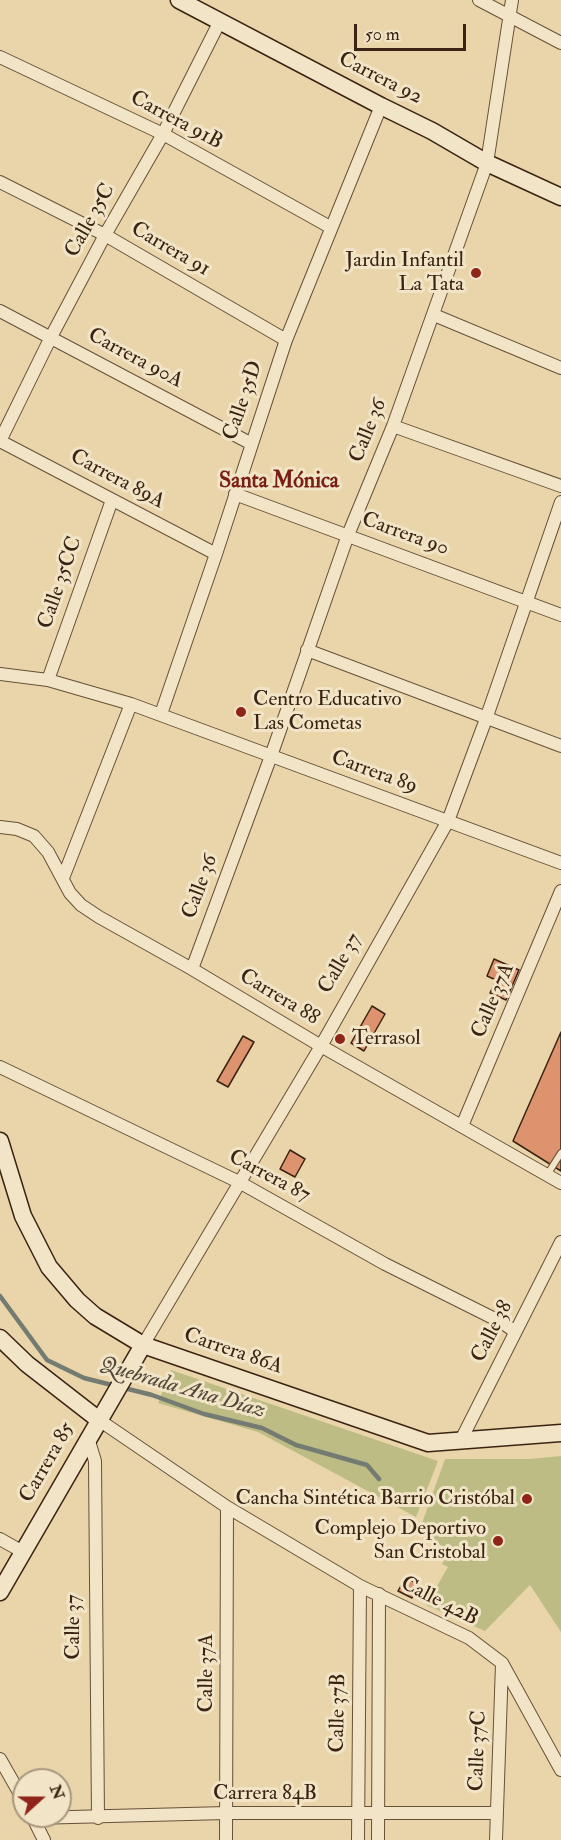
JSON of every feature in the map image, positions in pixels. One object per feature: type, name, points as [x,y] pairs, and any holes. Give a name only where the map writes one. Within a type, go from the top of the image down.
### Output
[{"type":"street","name":"Carrera 92","points":[[179,0],[432,131],[487,163],[561,197]]},
{"type":"street","points":[[479,0],[561,43]]},
{"type":"street","name":"Calle 36","points":[[192,969],[271,756],[348,535],[393,426],[487,163],[512,0]]},
{"type":"street","name":"Calle 35C","points":[[0,441],[51,337],[105,235],[163,134],[220,21]]},
{"type":"street","name":"Carrera 91B","points":[[0,57],[163,134],[330,227]]},
{"type":"street","name":"Calle 35D","points":[[160,714],[216,554],[285,340],[381,106]]},
{"type":"street","name":"Carrera 91","points":[[0,182],[105,235],[285,340]]},
{"type":"street","name":"Carrera 90A","points":[[0,311],[250,444]]},
{"type":"street","points":[[434,315],[561,368]]},
{"type":"street","points":[[393,426],[561,486]]},
{"type":"street","name":"Carrera 89A","points":[[0,441],[216,554]]},
{"type":"street","name":"Carrera 90","points":[[235,494],[561,615]]},
{"type":"street","name":"Calle 35CC","points":[[48,680],[112,500]]},
{"type":"street","name":"Calle 37","points":[[102,1414],[321,1046],[448,821],[561,502]]},
{"type":"street","points":[[307,650],[561,746]]},
{"type":"street","name":"Carrera 89","points":[[0,674],[48,680],[160,714],[561,863]]},
{"type":"street","points":[[63,878],[130,704]]},
{"type":"street","name":"Carrera 88","points":[[0,827],[16,829],[34,836],[48,852],[70,893],[81,905],[99,917],[561,1184]]},
{"type":"street","name":"Calle 37A","points":[[462,1126],[561,891]]},
{"type":"street","name":"Carrera 87","points":[[0,1067],[239,1182],[385,1264],[503,1323],[514,1331]]},
{"type":"street","name":"Carrera 86A","points":[[0,1141],[23,1216],[49,1267],[76,1300],[95,1316],[143,1345],[429,1443],[440,1444],[461,1440],[561,1433]]},
{"type":"street","name":"Calle 38","points":[[461,1440],[514,1331],[561,1242]]},
{"type":"street","points":[[0,1338],[27,1364],[102,1414]]},
{"type":"street","name":"Carrera 85","points":[[0,1592],[102,1414]]},
{"type":"street","name":"Calle 42B","points":[[102,1414],[227,1507],[360,1586],[470,1638],[502,1663],[561,1770]]},
{"type":"street","name":"Calle 37","points":[[88,1438],[95,1461],[98,1818]]},
{"type":"street","name":"Calle 37A","points":[[226,1840],[227,1507]]},
{"type":"street","points":[[0,1539],[23,1552]]},
{"type":"street","name":"Calle 37B","points":[[358,1840],[360,1586]]},
{"type":"street","name":"Calle 37B","points":[[378,1840],[379,1594]]},
{"type":"street","name":"Calle 37C","points":[[496,1840],[502,1663]]},
{"type":"street","points":[[0,1759],[12,1780]]},
{"type":"street","name":"Carrera 84B","points":[[72,1818],[226,1813],[496,1813]]},
{"type":"lane","points":[[546,1175],[561,1153]]},
{"type":"green space","points":[[171,1370],[438,1461],[416,1517],[258,1432],[158,1403]]},
{"type":"green space","name":"Complejo Deportivo San Cristobal","points":[[561,1456],[561,1632],[530,1585],[485,1631],[426,1605],[448,1567],[442,1564],[450,1552],[420,1529],[445,1459],[530,1459]]},
{"type":"building","points":[[494,959],[519,970],[506,1000],[490,993],[496,980],[487,976]]},
{"type":"building","points":[[372,1006],[385,1014],[364,1051],[351,1043]]},
{"type":"building","points":[[561,1032],[561,1171],[513,1141]]},
{"type":"building","points":[[243,1036],[254,1042],[228,1087],[217,1081]]},
{"type":"building","points":[[290,1150],[305,1159],[295,1177],[280,1169]]},
{"type":"building","points":[[406,1577],[419,1585],[412,1598],[398,1591]]},
{"type":"waterway","name":"Quebrada Ana Díaz","points":[[0,1296],[47,1360],[84,1378],[116,1386]]},
{"type":"waterway","name":"Quebrada Ana Díaz","points":[[124,1388],[152,1395],[204,1414],[262,1428],[296,1445],[367,1465],[379,1479]]},
{"type":"place","name":"Jardin Infantil La Tata","points":[[476,273]]},
{"type":"place","name":"Centro Educativo Las Cometas","points":[[241,712]]},
{"type":"place","name":"Terrasol","points":[[340,1039]]},
{"type":"place","name":"Cancha Sintética Barrio Cristóbal","points":[[527,1499]]},
{"type":"place","name":"Complejo Deportivo San Cristobal","points":[[498,1541]]},
{"type":"district","name":"Santa Mónica","points":[[279,482]]}]
